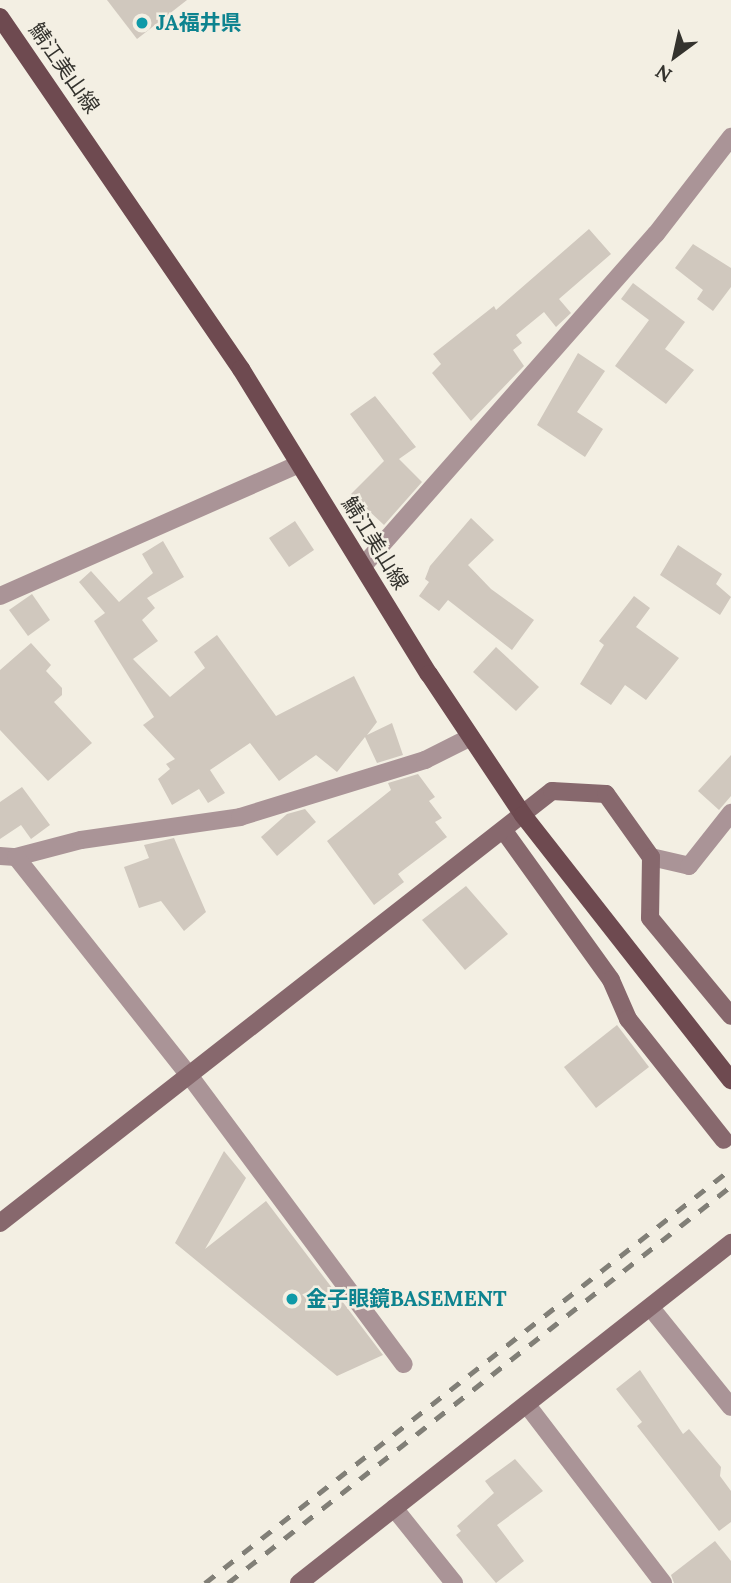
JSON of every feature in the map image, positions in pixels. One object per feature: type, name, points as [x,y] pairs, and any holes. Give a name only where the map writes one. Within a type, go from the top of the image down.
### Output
[{"type":"main road","name":"鯖江美山線","points":[[0,17],[242,369],[363,566],[523,815],[731,1080]]},
{"type":"street","points":[[363,566],[656,234],[731,137]]},
{"type":"street","points":[[0,596],[299,464]]},
{"type":"street","points":[[404,1364],[189,1075],[8,856],[81,840],[240,817],[425,760],[471,737]]},
{"type":"street","points":[[0,1223],[552,792],[606,794],[652,857],[650,918],[731,1016]]},
{"type":"street","points":[[652,857],[690,866],[731,813]]},
{"type":"street","points":[[504,831],[611,980],[628,1019],[727,1138]]},
{"type":"street","points":[[299,1583],[731,1243]]},
{"type":"street","points":[[651,1308],[731,1407]]},
{"type":"street","points":[[527,1405],[663,1583]]},
{"type":"street","points":[[394,1508],[454,1583]]},
{"type":"building","name":"JA福井県","points":[[107,0],[187,0],[137,39]]},
{"type":"building","points":[[589,229],[611,254],[559,299],[571,313],[556,327],[544,312],[516,335],[522,343],[513,350],[524,366],[471,421],[432,373],[441,364],[433,354],[494,306],[496,310]]},
{"type":"building","points":[[693,244],[731,268],[731,287],[713,311],[697,299],[703,290],[675,268]]},
{"type":"building","points":[[633,283],[685,322],[665,349],[694,370],[666,404],[615,366],[649,320],[621,299]]},
{"type":"building","points":[[578,353],[605,371],[577,412],[603,429],[585,457],[537,425]]},
{"type":"building","points":[[375,396],[416,447],[399,459],[422,482],[384,525],[351,494],[384,461],[350,414]]},
{"type":"building","points":[[471,518],[494,540],[468,565],[491,589],[534,620],[512,650],[448,600],[439,611],[419,596],[429,582],[425,579],[430,566]]},
{"type":"building","points":[[295,521],[314,550],[289,567],[269,538]]},
{"type":"building","points":[[163,541],[184,577],[147,598],[155,608],[142,620],[158,641],[133,659],[170,697],[205,668],[194,652],[217,635],[276,716],[354,676],[377,722],[367,735],[392,723],[403,755],[377,763],[365,737],[337,772],[316,755],[279,781],[250,743],[210,770],[225,793],[208,803],[199,789],[172,805],[158,779],[170,769],[166,764],[175,759],[143,725],[154,717],[94,621],[105,613],[79,582],[91,571],[119,602],[153,573],[142,554]]},
{"type":"building","points":[[678,545],[722,574],[716,584],[731,597],[720,615],[660,575]]},
{"type":"building","points":[[32,594],[50,620],[28,636],[9,610]]},
{"type":"building","points":[[634,596],[650,608],[636,627],[679,658],[646,700],[625,685],[611,705],[580,684],[604,645],[599,641]]},
{"type":"building","points":[[31,643],[51,665],[46,671],[62,688],[62,695],[54,702],[92,743],[48,781],[0,730],[0,670]]},
{"type":"building","points":[[496,647],[539,687],[516,711],[473,672]]},
{"type":"building","points":[[731,755],[731,796],[719,810],[698,791]]},
{"type":"building","points":[[418,774],[435,797],[429,801],[442,818],[435,822],[447,837],[398,874],[404,882],[374,905],[327,841],[391,790],[388,783]]},
{"type":"building","points":[[22,787],[50,825],[31,839],[21,825],[0,839],[0,802]]},
{"type":"building","points":[[305,809],[316,822],[277,856],[261,837],[287,814]]},
{"type":"building","points":[[174,838],[206,912],[184,931],[161,901],[139,908],[124,867],[149,858],[144,845]]},
{"type":"building","points":[[466,886],[508,934],[465,970],[422,920]]},
{"type":"building","points":[[617,1025],[649,1067],[596,1108],[564,1067]]},
{"type":"building","name":"金子眼鏡BASEMENT","points":[[224,1151],[246,1178],[205,1249],[266,1201],[383,1355],[337,1376],[175,1243]]},
{"type":"building","points":[[640,1370],[683,1434],[689,1429],[721,1467],[720,1476],[731,1491],[731,1522],[719,1531],[637,1426],[642,1422],[616,1389]]},
{"type":"building","points":[[515,1459],[543,1491],[497,1525],[524,1561],[496,1583],[456,1535],[461,1531],[457,1526],[494,1493],[485,1481]]},
{"type":"building","points":[[715,1541],[731,1561],[731,1583],[674,1583],[671,1575]]},
{"type":"railway","points":[[205,1583],[731,1169]]},
{"type":"railway","points":[[228,1583],[731,1186]]},
{"type":"place","name":"JA福井県","points":[[142,23]]},
{"type":"place","name":"金子眼鏡BASEMENT","points":[[292,1299]]}]
